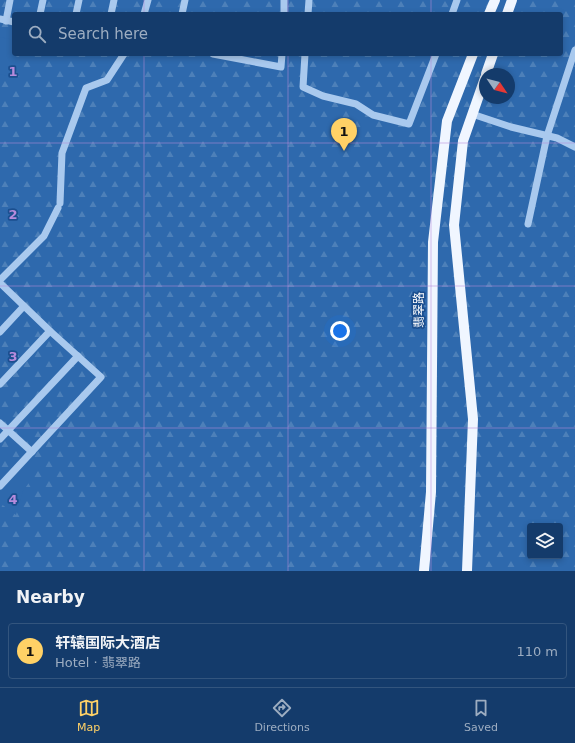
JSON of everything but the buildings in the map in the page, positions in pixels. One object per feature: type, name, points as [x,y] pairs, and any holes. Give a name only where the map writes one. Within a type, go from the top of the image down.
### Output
[{"type":"main road","points":[[490,12],[495,0]]},
{"type":"main road","points":[[508,12],[512,0]]},
{"type":"main road","name":"翡翠路","points":[[424,571],[431,492],[433,242],[447,121],[472,56]]},
{"type":"main road","points":[[488,68],[492,56]]},
{"type":"main road","points":[[467,571],[473,419],[454,225],[463,142],[479,95]]},
{"type":"street","points":[[3,20],[10,0]]},
{"type":"street","points":[[40,12],[43,0]]},
{"type":"street","points":[[76,12],[79,0]]},
{"type":"street","points":[[111,12],[114,0]]},
{"type":"street","points":[[145,12],[148,0]]},
{"type":"street","points":[[183,12],[186,0]]},
{"type":"street","points":[[284,0],[284,12]]},
{"type":"street","points":[[308,12],[309,0]]},
{"type":"street","points":[[453,12],[458,0]]},
{"type":"street","points":[[528,224],[547,136],[575,50]]},
{"type":"street","points":[[0,486],[101,377],[50,331],[0,281],[44,236],[59,205],[62,152],[86,88],[107,80],[123,56]]},
{"type":"street","points":[[223,56],[281,67],[282,56]]},
{"type":"street","points":[[305,56],[303,87],[323,96],[356,104],[373,115],[409,124],[435,56]]},
{"type":"street","points":[[472,114],[511,127],[557,138],[575,148]]},
{"type":"street","points":[[0,332],[24,306]]},
{"type":"street","points":[[0,384],[50,331]]},
{"type":"street","points":[[0,439],[78,356]]},
{"type":"street","points":[[0,423],[32,452]]},
{"type":"green space","points":[[0,0],[575,0],[575,571],[0,571]]},
{"type":"green space","points":[[0,37],[12,40],[12,56],[17,56],[12,77],[0,74]]},
{"type":"green space","points":[[29,455],[41,466],[23,491],[16,515],[0,503],[0,489]]},
{"type":"place","name":"轩辕国际大酒店","points":[[344,151]]}]
